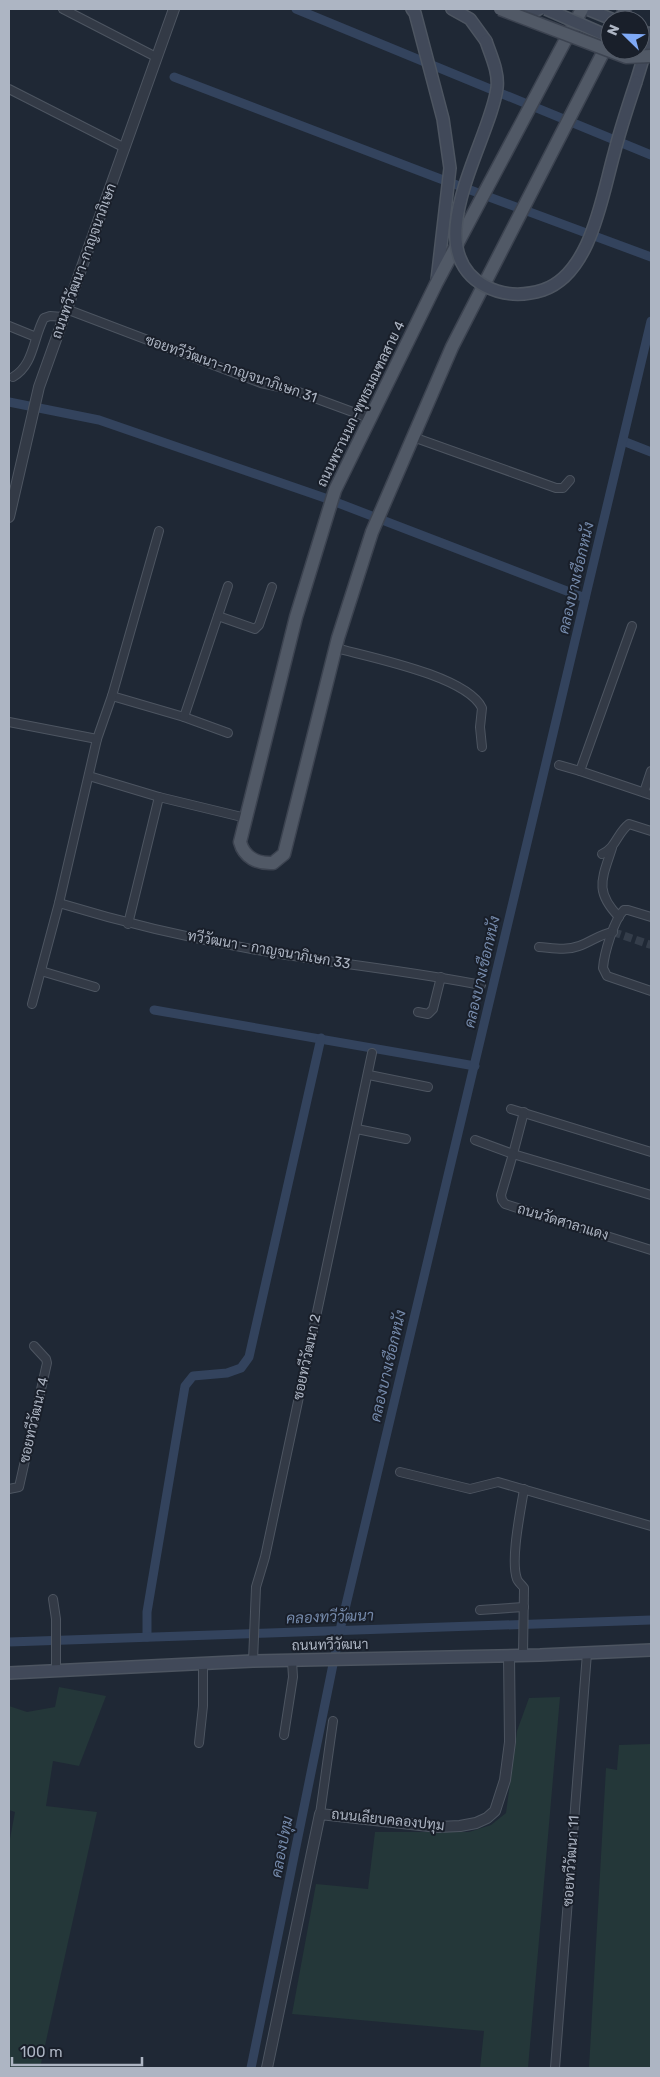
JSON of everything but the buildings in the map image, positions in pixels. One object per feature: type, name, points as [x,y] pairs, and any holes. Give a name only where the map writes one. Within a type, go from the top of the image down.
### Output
[{"type":"main road","points":[[412,9],[443,119],[450,168],[436,284]]},
{"type":"main road","points":[[452,9],[470,19],[486,41],[496,70],[498,86],[494,107],[470,167],[456,220],[455,241],[468,272],[477,282],[494,290],[512,294],[530,294],[546,289],[562,279],[572,269],[593,230],[620,130],[651,34]]},
{"type":"main road","points":[[500,9],[626,57],[651,55]]},
{"type":"main road","points":[[522,9],[530,12],[538,9]]},
{"type":"main road","points":[[546,9],[600,33]]},
{"type":"main road","name":"ถนนพรานนก-พุทธมณฑลสาย 4","points":[[336,648],[284,854],[272,863],[257,860],[245,853],[240,842],[296,617],[327,512],[340,478],[436,284],[582,9]]},
{"type":"main road","points":[[587,9],[600,14]]},
{"type":"main road","points":[[336,648],[372,532],[452,347],[600,58]]},
{"type":"main road","name":"ถนนทวีวัฒนา","points":[[9,1672],[55,1665],[203,1664],[253,1661],[509,1656],[651,1650]]},
{"type":"street","points":[[63,9],[156,57]]},
{"type":"street","name":"ถนนทวีวัฒนา-กาญจนาภิเษก","points":[[9,517],[39,387],[174,9]]},
{"type":"street","points":[[9,88],[125,148]]},
{"type":"street","points":[[13,377],[21,373],[26,366],[44,318],[64,313]]},
{"type":"street","name":"ซอยทวีวัฒนา-กาญจนาภิเษก 31","points":[[64,313],[253,380],[293,390],[369,418]]},
{"type":"street","points":[[9,326],[36,337]]},
{"type":"street","points":[[413,436],[556,488],[563,488],[570,480]]},
{"type":"street","points":[[32,1004],[97,739],[112,696],[159,531]]},
{"type":"street","points":[[184,717],[228,586]]},
{"type":"street","points":[[218,616],[255,629],[259,625],[272,587]]},
{"type":"street","points":[[580,771],[632,626]]},
{"type":"street","points":[[336,648],[445,679],[476,699],[482,708],[480,736],[482,747]]},
{"type":"street","points":[[112,696],[184,717],[228,733]]},
{"type":"street","points":[[9,722],[97,739]]},
{"type":"street","points":[[559,765],[648,793],[651,771]]},
{"type":"street","points":[[89,776],[159,797],[246,818]]},
{"type":"street","points":[[128,924],[159,797]]},
{"type":"street","points":[[619,917],[606,904],[601,882],[612,848],[622,831],[629,824],[651,831]]},
{"type":"street","points":[[602,854],[612,848]]},
{"type":"street","name":"ทวีวัฒนา - กาญจนาภิเษก 33","points":[[58,903],[128,924],[280,954],[441,977],[481,985]]},
{"type":"street","points":[[651,917],[624,910],[613,932],[603,965],[604,974],[651,991]]},
{"type":"street","points":[[539,947],[565,950],[578,947],[601,935],[613,932]]},
{"type":"street","points":[[40,971],[95,987]]},
{"type":"street","points":[[418,1012],[428,1014],[433,1009],[441,977]]},
{"type":"street","name":"ซอยทวีวัฒนา 2","points":[[253,1661],[256,1587],[265,1557],[273,1509],[369,1075],[372,1054]]},
{"type":"street","points":[[369,1075],[428,1087]]},
{"type":"street","points":[[511,1109],[651,1152]]},
{"type":"street","name":"ถนนวัดศาลาแดง","points":[[524,1112],[501,1195],[502,1200],[506,1204],[651,1250]]},
{"type":"street","points":[[357,1129],[406,1139]]},
{"type":"street","points":[[475,1140],[512,1154],[651,1195]]},
{"type":"street","name":"ซอยทวีวัฒนา 4","points":[[9,1489],[19,1487],[44,1380],[46,1359],[34,1346]]},
{"type":"street","points":[[400,1472],[470,1488],[498,1482],[651,1526]]},
{"type":"street","points":[[523,1655],[524,1588],[517,1580],[515,1566],[524,1488]]},
{"type":"street","points":[[53,1599],[56,1619],[55,1665]]},
{"type":"street","points":[[480,1610],[524,1607]]},
{"type":"street","name":"ซอยทวีวัฒนา 11","points":[[555,2068],[587,1653]]},
{"type":"street","name":"ถนนเลียบคลองปทุม","points":[[268,2068],[320,1814],[438,1827],[460,1826],[487,1818],[495,1811],[505,1780],[510,1742],[509,1656]]},
{"type":"street","points":[[284,1735],[293,1677],[292,1661]]},
{"type":"street","points":[[199,1743],[203,1706],[203,1664]]},
{"type":"street","points":[[320,1814],[333,1720]]},
{"type":"shaded area","points":[[59,1687],[106,1696],[79,1766],[53,1761],[46,1806],[97,1812],[40,2068],[9,2068],[9,1844],[15,1812],[9,1810],[9,1706],[27,1712],[55,1707]]},
{"type":"shaded area","points":[[560,1697],[528,2068],[480,2068],[484,2031],[292,2014],[316,1884],[368,1889],[375,1832],[469,1832],[491,1825],[506,1813],[517,1731],[529,1698]]},
{"type":"shaded area","points":[[651,1744],[651,2068],[589,2068],[606,1768],[617,1770],[619,1745]]},
{"type":"waterway","points":[[296,9],[651,155]]},
{"type":"waterway","points":[[174,77],[651,257]]},
{"type":"waterway","name":"คลองบางเชือกหนัง","points":[[251,2068],[340,1630],[651,321]]},
{"type":"waterway","points":[[9,402],[99,420],[325,498],[585,598]]},
{"type":"waterway","points":[[623,441],[651,452]]},
{"type":"waterway","points":[[154,1010],[475,1066]]},
{"type":"waterway","points":[[147,1637],[147,1612],[185,1386],[193,1376],[227,1373],[241,1368],[249,1357],[321,1038]]},
{"type":"waterway","name":"คลองทวีวัฒนา","points":[[9,1642],[651,1620]]},
{"type":"tunnel","points":[[613,932],[651,945]]},
{"type":"water label","name":"คลองปทุม","points":[[282,1847]]}]
